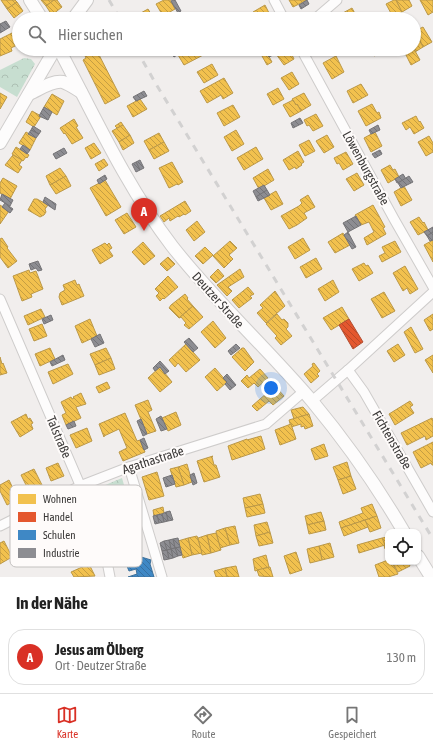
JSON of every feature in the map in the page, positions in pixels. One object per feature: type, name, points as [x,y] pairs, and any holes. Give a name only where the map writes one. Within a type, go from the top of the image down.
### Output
[{"type":"main road","points":[[30,0],[38,12]]},
{"type":"main road","points":[[78,12],[87,0]]},
{"type":"main road","points":[[0,143],[51,56]]},
{"type":"main road","name":"Deutzer Straße","points":[[63,56],[122,167],[156,224],[218,300],[312,401],[350,450],[402,529]]},
{"type":"main road","points":[[29,95],[58,82],[64,82],[81,92]]},
{"type":"main road","points":[[421,561],[431,577]]},
{"type":"street","points":[[274,0],[280,12]]},
{"type":"street","points":[[323,12],[337,0]]},
{"type":"street","name":"Löwenburgstraße","points":[[305,56],[433,287]]},
{"type":"street","points":[[312,401],[433,292]]},
{"type":"street","name":"Talstraße","points":[[0,300],[80,485]]},
{"type":"street","name":"Fichtenstraße","points":[[348,370],[364,392],[433,512]]},
{"type":"street","name":"Agathastraße","points":[[83,485],[130,467],[266,424],[303,392]]},
{"type":"street","points":[[130,467],[135,485]]},
{"type":"street","points":[[142,508],[162,577]]},
{"type":"street","name":"Agathastraße","points":[[0,526],[10,521]]},
{"type":"street","name":"Talstraße","points":[[108,567],[110,577]]},
{"type":"green space","points":[[24,58],[31,59],[35,64],[17,97],[0,87],[0,70]]},
{"type":"green space","points":[[122,478],[124,485],[105,485]]},
{"type":"building: Wohnen","points":[[1,0],[15,0],[17,2],[7,9]]},
{"type":"building: Wohnen","points":[[41,0],[54,0],[46,6]]},
{"type":"building: Wohnen","points":[[54,0],[57,0],[62,7],[56,12],[50,12],[46,6]]},
{"type":"building: Wohnen","points":[[164,0],[170,0],[175,9],[170,12],[161,12],[156,4]]},
{"type":"building: Wohnen","points":[[289,0],[307,0],[293,7]]},
{"type":"building: Wohnen","points":[[396,0],[402,12],[390,12],[386,4]]},
{"type":"building: Wohnen","points":[[396,0],[409,0],[412,6],[402,12]]},
{"type":"building: Wohnen","points":[[420,0],[433,0],[433,12],[428,15]]},
{"type":"building: Wohnen","points":[[17,2],[23,11],[12,12],[12,15],[7,9]]},
{"type":"building: Wohnen","points":[[265,5],[268,12],[253,12]]},
{"type":"building: Wohnen","points":[[352,8],[354,12],[345,12]]},
{"type":"building: Wohnen","points":[[148,9],[150,12],[143,12]]},
{"type":"building: Wohnen","points":[[423,27],[432,42],[423,47],[421,43],[421,28]]},
{"type":"building: Wohnen","points":[[12,33],[12,51],[0,56],[0,39]]},
{"type":"building: Wohnen","points":[[85,56],[100,56],[120,96],[105,104],[83,60],[86,58]]},
{"type":"building: Wohnen","points":[[179,56],[201,56],[184,65]]},
{"type":"building: Wohnen","points":[[262,56],[269,56],[272,62],[267,65]]},
{"type":"building: Wohnen","points":[[277,56],[292,56],[294,59],[284,65]]},
{"type":"building: Wohnen","points":[[336,56],[344,72],[332,79],[323,63]]},
{"type":"building: Wohnen","points":[[406,56],[418,56],[420,60],[411,65]]},
{"type":"building: Wohnen","points":[[212,64],[218,75],[204,83],[197,72]]},
{"type":"building: Wohnen","points":[[292,72],[299,84],[289,90],[281,78]]},
{"type":"building: Wohnen","points":[[224,78],[233,93],[223,99],[221,95],[207,103],[200,91]]},
{"type":"building: Wohnen","points":[[361,84],[368,95],[353,103],[347,91]]},
{"type":"building: Wohnen","points":[[278,88],[284,99],[273,105],[267,94]]},
{"type":"building: Wohnen","points":[[0,93],[7,97],[0,109]]},
{"type":"building: Wohnen","points":[[304,93],[311,105],[301,111],[292,99]]},
{"type":"building: Wohnen","points":[[52,94],[64,101],[57,115],[44,107]]},
{"type":"building: Wohnen","points":[[140,99],[147,109],[133,117],[127,106]]},
{"type":"building: Wohnen","points":[[293,100],[301,111],[290,117],[283,105]]},
{"type":"building: Wohnen","points":[[372,104],[377,113],[379,112],[381,118],[366,126],[358,111]]},
{"type":"building: Wohnen","points":[[233,105],[240,117],[224,126],[217,113]]},
{"type":"building: Wohnen","points":[[32,111],[41,116],[34,127],[26,122]]},
{"type":"building: Wohnen","points":[[316,114],[323,126],[313,131],[309,125],[307,126],[304,120]]},
{"type":"building: Wohnen","points":[[416,116],[424,128],[414,134],[410,127],[406,130],[402,123]]},
{"type":"building: Wohnen","points":[[74,119],[78,126],[76,127],[83,138],[72,144],[60,128]]},
{"type":"building: Wohnen","points":[[121,122],[123,125],[117,128],[115,126]]},
{"type":"building: Wohnen","points":[[123,125],[130,135],[119,142],[112,131]]},
{"type":"building: Wohnen","points":[[236,130],[244,144],[232,151],[224,137]]},
{"type":"building: Wohnen","points":[[26,132],[36,138],[30,150],[19,143]]},
{"type":"building: Wohnen","points":[[375,132],[382,146],[371,152],[364,138]]},
{"type":"building: Wohnen","points":[[159,133],[164,142],[149,150],[144,141]]},
{"type":"building: Wohnen","points":[[130,135],[134,143],[123,150],[119,142]]},
{"type":"building: Wohnen","points":[[327,135],[334,147],[324,153],[316,141]]},
{"type":"building: Wohnen","points":[[429,136],[433,143],[433,152],[426,156],[418,142]]},
{"type":"building: Wohnen","points":[[309,140],[315,151],[305,156],[299,145]]},
{"type":"building: Wohnen","points":[[164,142],[169,151],[154,159],[149,150]]},
{"type":"building: Wohnen","points":[[94,143],[101,153],[91,159],[85,148]]},
{"type":"building: Wohnen","points":[[16,147],[29,155],[23,161],[12,154]]},
{"type":"building: Wohnen","points":[[256,147],[263,159],[244,170],[237,158]]},
{"type":"building: Wohnen","points":[[298,151],[304,162],[296,169],[295,167],[289,170],[283,160]]},
{"type":"building: Wohnen","points":[[346,152],[353,164],[343,170],[334,158]]},
{"type":"building: Wohnen","points":[[13,155],[22,160],[19,165],[22,167],[18,173],[5,165]]},
{"type":"building: Wohnen","points":[[104,159],[108,165],[99,171],[95,164]]},
{"type":"building: Wohnen","points":[[172,162],[183,182],[169,188],[159,168]]},
{"type":"building: Wohnen","points":[[390,165],[393,170],[395,169],[399,177],[388,183],[381,170]]},
{"type":"building: Wohnen","points":[[60,168],[66,176],[50,185],[46,176]]},
{"type":"building: Wohnen","points":[[268,169],[274,180],[259,189],[253,178]]},
{"type":"building: Wohnen","points":[[357,173],[364,185],[354,191],[346,179]]},
{"type":"building: Wohnen","points":[[66,176],[71,186],[56,194],[50,185]]},
{"type":"building: Wohnen","points":[[3,178],[17,186],[10,199],[0,193],[0,183]]},
{"type":"building: Wohnen","points":[[105,180],[121,207],[106,216],[90,188]]},
{"type":"building: Wohnen","points":[[404,186],[412,200],[401,206],[394,192]]},
{"type":"building: Wohnen","points":[[276,191],[283,204],[271,210],[264,198]]},
{"type":"building: Wohnen","points":[[308,195],[315,207],[304,213],[307,218],[289,229],[281,216],[299,206],[302,203],[300,200]]},
{"type":"building: Wohnen","points":[[34,199],[48,205],[45,209],[46,212],[44,215],[40,217],[28,210]]},
{"type":"building: Wohnen","points":[[185,201],[191,211],[170,221],[169,218],[164,222],[160,216]]},
{"type":"building: Wohnen","points":[[0,205],[9,211],[0,224]]},
{"type":"building: Wohnen","points":[[373,205],[385,227],[383,228],[386,234],[367,245],[364,238],[374,232],[369,222],[361,225],[355,215]]},
{"type":"building: Wohnen","points":[[127,213],[136,227],[124,234],[115,220]]},
{"type":"building: Wohnen","points":[[419,217],[423,223],[424,222],[428,230],[418,235],[410,222]]},
{"type":"building: Wohnen","points":[[197,221],[205,232],[194,241],[186,230]]},
{"type":"building: Wohnen","points":[[343,233],[350,245],[335,253],[328,242]]},
{"type":"building: Wohnen","points":[[2,238],[8,247],[7,248],[17,261],[8,268],[0,257],[0,239]]},
{"type":"building: Wohnen","points":[[303,238],[310,250],[295,259],[288,247]]},
{"type":"building: Wohnen","points":[[433,240],[433,262],[424,245]]},
{"type":"building: Wohnen","points":[[230,241],[237,248],[229,255],[233,259],[224,268],[213,256]]},
{"type":"building: Wohnen","points":[[395,241],[401,252],[382,262],[379,256],[385,253],[382,247]]},
{"type":"building: Wohnen","points":[[143,242],[155,256],[144,265],[132,252]]},
{"type":"building: Wohnen","points":[[105,243],[107,245],[109,243],[112,248],[109,250],[113,256],[100,264],[92,250]]},
{"type":"building: Wohnen","points":[[205,247],[213,255],[203,264],[195,256]]},
{"type":"building: Wohnen","points":[[168,257],[175,264],[167,271],[160,264]]},
{"type":"building: Wohnen","points":[[316,258],[322,269],[306,278],[300,267]]},
{"type":"building: Wohnen","points":[[364,263],[366,266],[368,265],[373,273],[359,281],[352,269]]},
{"type":"building: Wohnen","points":[[405,266],[418,289],[410,294],[407,288],[403,291],[393,273]]},
{"type":"building: Wohnen","points":[[218,269],[224,276],[216,283],[210,277]]},
{"type":"building: Wohnen","points":[[240,269],[244,277],[228,287],[232,291],[227,296],[217,285]]},
{"type":"building: Wohnen","points":[[29,270],[30,273],[36,271],[43,289],[31,294],[32,297],[22,301],[13,276]]},
{"type":"building: Wohnen","points":[[168,276],[178,287],[160,301],[156,296],[159,293],[155,289]]},
{"type":"building: Wohnen","points":[[75,280],[77,285],[79,284],[84,296],[62,305],[59,297],[60,293],[65,290],[63,285]]},
{"type":"building: Wohnen","points":[[333,280],[339,292],[325,301],[318,289]]},
{"type":"building: Wohnen","points":[[248,287],[254,294],[250,296],[252,298],[239,308],[232,300]]},
{"type":"building: Wohnen","points":[[275,291],[285,306],[266,323],[257,313],[263,308],[260,305]]},
{"type":"building: Wohnen","points":[[384,292],[395,311],[382,318],[371,299]]},
{"type":"building: Wohnen","points":[[185,294],[193,306],[179,318],[169,308]]},
{"type":"building: Wohnen","points":[[193,306],[203,317],[189,329],[184,325],[186,323],[181,317],[179,318]]},
{"type":"building: Wohnen","points":[[342,307],[349,319],[331,330],[323,318]]},
{"type":"building: Wohnen","points":[[41,309],[45,317],[28,325],[24,316]]},
{"type":"building: Wohnen","points":[[277,314],[282,320],[284,319],[288,323],[288,327],[286,329],[292,336],[281,345],[275,338],[277,336],[266,324]]},
{"type":"building: Wohnen","points":[[433,314],[433,329],[430,331],[424,320]]},
{"type":"building: Wohnen","points":[[90,319],[97,336],[82,343],[75,326]]},
{"type":"building: Wohnen","points":[[213,321],[226,338],[215,348],[201,332]]},
{"type":"building: Wohnen","points":[[42,324],[47,336],[34,341],[29,329]]},
{"type":"building: Wohnen","points":[[411,327],[423,349],[415,353],[404,332]]},
{"type":"building: Wohnen","points":[[186,344],[200,360],[186,372],[178,363],[175,367],[169,360]]},
{"type":"building: Wohnen","points":[[398,344],[405,355],[394,362],[387,351]]},
{"type":"building: Wohnen","points":[[50,348],[55,359],[40,366],[35,354]]},
{"type":"building: Wohnen","points":[[106,348],[111,358],[95,365],[90,354]]},
{"type":"building: Wohnen","points":[[244,348],[254,362],[245,371],[232,357]]},
{"type":"building: Wohnen","points":[[433,355],[433,373],[425,360]]},
{"type":"building: Wohnen","points":[[0,357],[7,373],[0,375]]},
{"type":"building: Wohnen","points":[[111,358],[115,369],[99,375],[95,365]]},
{"type":"building: Wohnen","points":[[314,363],[320,371],[317,374],[319,376],[311,383],[304,374],[313,366],[312,364]]},
{"type":"building: Wohnen","points":[[68,364],[73,374],[53,384],[48,372]]},
{"type":"building: Wohnen","points":[[160,367],[172,382],[160,392],[148,378]]},
{"type":"building: Wohnen","points":[[215,368],[227,382],[217,391],[205,377]]},
{"type":"building: Wohnen","points":[[260,369],[268,378],[258,387],[254,383],[248,388],[241,381],[247,375],[249,378]]},
{"type":"building: Wohnen","points":[[107,382],[110,388],[99,393],[96,387]]},
{"type":"building: Wohnen","points":[[275,386],[284,396],[273,405],[269,401],[257,411],[252,406]]},
{"type":"building: Wohnen","points":[[81,393],[86,404],[76,407],[81,418],[66,425],[62,415],[66,413],[61,402],[71,397],[72,399]]},
{"type":"building: Wohnen","points":[[148,400],[152,410],[148,412],[156,431],[147,434],[135,405]]},
{"type":"building: Wohnen","points":[[410,401],[413,405],[410,407],[414,413],[395,425],[389,414]]},
{"type":"building: Wohnen","points":[[303,407],[309,414],[294,419],[291,410]]},
{"type":"building: Wohnen","points":[[176,412],[181,425],[168,431],[162,418]]},
{"type":"building: Wohnen","points":[[125,413],[137,441],[140,440],[145,452],[123,461],[119,452],[127,448],[119,429],[104,437],[99,424]]},
{"type":"building: Wohnen","points":[[26,414],[28,419],[30,418],[33,423],[31,424],[33,429],[20,437],[11,422]]},
{"type":"building: Wohnen","points":[[309,414],[313,426],[305,429],[304,426],[301,427],[301,424],[291,427],[289,420]]},
{"type":"building: Wohnen","points":[[432,418],[433,436],[426,440],[425,436],[407,445],[401,433]]},
{"type":"building: Wohnen","points":[[291,424],[296,439],[280,445],[275,430]]},
{"type":"building: Wohnen","points":[[87,428],[92,441],[76,448],[70,435]]},
{"type":"building: Wohnen","points":[[261,436],[265,449],[232,460],[228,446]]},
{"type":"building: Wohnen","points":[[433,442],[433,465],[431,463],[421,468],[413,452]]},
{"type":"building: Wohnen","points":[[324,444],[328,456],[315,460],[311,449]]},
{"type":"building: Wohnen","points":[[213,456],[214,465],[216,465],[220,477],[204,482],[197,461]]},
{"type":"building: Wohnen","points":[[347,462],[351,476],[338,480],[333,467]]},
{"type":"building: Wohnen","points":[[58,463],[64,476],[51,481],[46,468]]},
{"type":"building: Wohnen","points":[[187,464],[192,482],[184,485],[178,467]]},
{"type":"building: Wohnen","points":[[178,467],[184,485],[176,487],[170,469]]},
{"type":"building: Wohnen","points":[[34,469],[42,485],[26,485],[21,475]]},
{"type":"building: Wohnen","points":[[157,472],[164,496],[149,500],[142,477]]},
{"type":"building: Wohnen","points":[[351,476],[356,489],[343,494],[338,480]]},
{"type":"building: Wohnen","points":[[9,480],[11,485],[10,485],[10,503],[7,505],[0,491],[0,485]]},
{"type":"building: Wohnen","points":[[260,494],[263,504],[245,508],[243,498]]},
{"type":"building: Wohnen","points":[[263,504],[265,513],[247,517],[245,508]]},
{"type":"building: Wohnen","points":[[372,504],[377,516],[341,528],[339,522],[363,513],[361,508]]},
{"type":"building: Wohnen","points":[[163,507],[164,513],[154,516],[153,510]]},
{"type":"building: Wohnen","points":[[321,512],[324,521],[307,525],[305,516]]},
{"type":"building: Wohnen","points":[[377,516],[381,528],[370,532],[365,520]]},
{"type":"building: Wohnen","points":[[365,520],[368,527],[344,536],[341,528]]},
{"type":"building: Wohnen","points":[[324,521],[326,530],[309,534],[307,525]]},
{"type":"building: Wohnen","points":[[267,522],[270,532],[256,536],[254,525]]},
{"type":"building: Wohnen","points":[[235,526],[239,543],[230,545],[225,528]]},
{"type":"building: Wohnen","points":[[225,528],[230,545],[220,548],[216,531]]},
{"type":"building: Wohnen","points":[[270,532],[273,543],[259,546],[256,536]]},
{"type":"building: Wohnen","points":[[216,533],[221,550],[211,553],[207,535]]},
{"type":"building: Wohnen","points":[[207,535],[211,553],[202,555],[198,538]]},
{"type":"building: Wohnen","points":[[197,536],[202,553],[192,555],[188,538]]},
{"type":"building: Wohnen","points":[[188,538],[192,555],[183,558],[178,541]]},
{"type":"building: Wohnen","points":[[382,538],[385,538],[385,549]]},
{"type":"building: Wohnen","points":[[382,538],[385,545],[359,553],[357,545]]},
{"type":"building: Wohnen","points":[[4,541],[10,553],[10,558],[0,564],[0,543]]},
{"type":"building: Wohnen","points":[[330,543],[334,557],[322,560],[319,546]]},
{"type":"building: Wohnen","points":[[319,546],[322,560],[310,563],[307,549]]},
{"type":"building: Wohnen","points":[[296,552],[302,570],[290,574],[284,556]]},
{"type":"building: Wohnen","points":[[266,555],[269,567],[255,571],[253,559]]},
{"type":"building: Wohnen","points":[[385,561],[385,565],[394,565],[398,574],[388,577],[379,577],[375,565]]},
{"type":"building: Wohnen","points":[[394,565],[410,565],[410,566],[398,572]]},
{"type":"building: Wohnen","points":[[236,566],[239,577],[227,577],[225,568]]},
{"type":"building: Wohnen","points":[[82,567],[90,567],[95,576],[74,577],[71,572]]},
{"type":"building: Wohnen","points":[[270,567],[273,577],[259,576],[257,570]]},
{"type":"building: Wohnen","points":[[225,568],[227,577],[216,577],[214,571]]},
{"type":"building: Handel","points":[[349,319],[363,342],[353,349],[339,325]]},
{"type":"building: Schulen","points":[[142,557],[151,560],[150,564],[154,577],[128,577],[137,574],[136,569],[129,571],[127,567],[142,567]]},
{"type":"building: Industrie","points":[[175,0],[181,11],[177,12],[171,1]]},
{"type":"building: Industrie","points":[[307,0],[309,4],[301,9],[299,5]]},
{"type":"building: Industrie","points":[[6,21],[10,27],[0,33],[0,24]]},
{"type":"building: Industrie","points":[[144,91],[147,96],[136,101],[133,97]]},
{"type":"building: Industrie","points":[[44,107],[52,112],[48,120],[39,116]]},
{"type":"building: Industrie","points":[[300,118],[303,123],[293,128],[291,123]]},
{"type":"building: Industrie","points":[[378,125],[380,130],[371,134],[369,130]]},
{"type":"building: Industrie","points":[[33,126],[41,131],[39,134],[31,130]]},
{"type":"building: Industrie","points":[[31,130],[39,134],[36,138],[28,134]]},
{"type":"building: Industrie","points":[[23,145],[30,150],[27,154],[20,149]]},
{"type":"building: Industrie","points":[[64,148],[67,153],[56,159],[53,154]]},
{"type":"building: Industrie","points":[[380,150],[382,154],[375,158],[372,154]]},
{"type":"building: Industrie","points":[[140,160],[144,168],[140,170],[136,162]]},
{"type":"building: Industrie","points":[[136,162],[140,170],[136,172],[132,164]]},
{"type":"building: Industrie","points":[[403,174],[406,179],[397,183],[395,179]]},
{"type":"building: Industrie","points":[[105,175],[107,179],[99,184],[97,180]]},
{"type":"building: Industrie","points":[[409,176],[413,182],[401,188],[398,183]]},
{"type":"building: Industrie","points":[[264,185],[267,190],[256,197],[253,191]]},
{"type":"building: Industrie","points":[[267,190],[270,195],[258,201],[256,197]]},
{"type":"building: Industrie","points":[[2,194],[13,200],[10,206],[0,200]]},
{"type":"building: Industrie","points":[[45,197],[56,204],[55,210],[43,202]]},
{"type":"building: Industrie","points":[[5,203],[13,209],[10,213],[2,207]]},
{"type":"building: Industrie","points":[[356,216],[361,225],[348,232],[343,223]]},
{"type":"building: Industrie","points":[[433,227],[433,232],[427,236],[424,232]]},
{"type":"building: Industrie","points":[[348,232],[356,247],[352,249],[344,235]]},
{"type":"building: Industrie","points":[[433,232],[433,240],[430,241],[427,236]]},
{"type":"building: Industrie","points":[[38,261],[42,270],[38,271],[36,268],[31,270],[29,264]]},
{"type":"building: Industrie","points":[[51,315],[53,320],[44,324],[42,319]]},
{"type":"building: Industrie","points":[[100,334],[104,343],[95,347],[91,339]]},
{"type":"building: Industrie","points":[[189,338],[198,348],[193,352],[184,342]]},
{"type":"building: Industrie","points":[[236,344],[240,348],[231,355],[228,351]]},
{"type":"building: Industrie","points":[[63,355],[65,360],[52,366],[50,362]]},
{"type":"building: Industrie","points":[[160,361],[169,371],[165,374],[160,367],[155,371],[153,368]]},
{"type":"building: Industrie","points":[[227,374],[236,385],[230,390],[225,384],[227,382],[223,378]]},
{"type":"building: Industrie","points":[[161,416],[167,429],[161,431],[156,419]]},
{"type":"building: Industrie","points":[[141,419],[147,434],[143,436],[137,421]]},
{"type":"building: Industrie","points":[[74,421],[76,426],[68,429],[66,425]]},
{"type":"building: Industrie","points":[[144,438],[148,448],[144,450],[140,440]]},
{"type":"building: Industrie","points":[[194,473],[197,483],[193,485],[190,475]]},
{"type":"building: Industrie","points":[[172,475],[175,484],[166,487],[163,478]]},
{"type":"building: Industrie","points":[[170,511],[173,520],[168,521],[166,512]]},
{"type":"building: Industrie","points":[[166,512],[168,521],[164,522],[162,514]]},
{"type":"building: Industrie","points":[[162,514],[164,522],[159,523],[157,515]]},
{"type":"building: Industrie","points":[[157,515],[159,523],[155,524],[153,516]]},
{"type":"building: Industrie","points":[[178,538],[180,547],[175,548],[173,539]]},
{"type":"building: Industrie","points":[[173,539],[175,548],[171,549],[169,540]]},
{"type":"building: Industrie","points":[[169,540],[171,549],[167,550],[164,541]]},
{"type":"building: Industrie","points":[[164,541],[167,550],[162,551],[160,543]]},
{"type":"building: Industrie","points":[[180,547],[182,555],[178,556],[175,548]]},
{"type":"building: Industrie","points":[[175,548],[178,556],[173,558],[171,549]]},
{"type":"building: Industrie","points":[[171,549],[173,558],[169,559],[167,550]]},
{"type":"building: Industrie","points":[[167,550],[169,559],[164,560],[162,551]]},
{"type":"railway","points":[[109,0],[116,12]]},
{"type":"railway","points":[[140,56],[433,539]]},
{"type":"place","name":"Jesus am Ölberg","points":[[144,231]]}]
